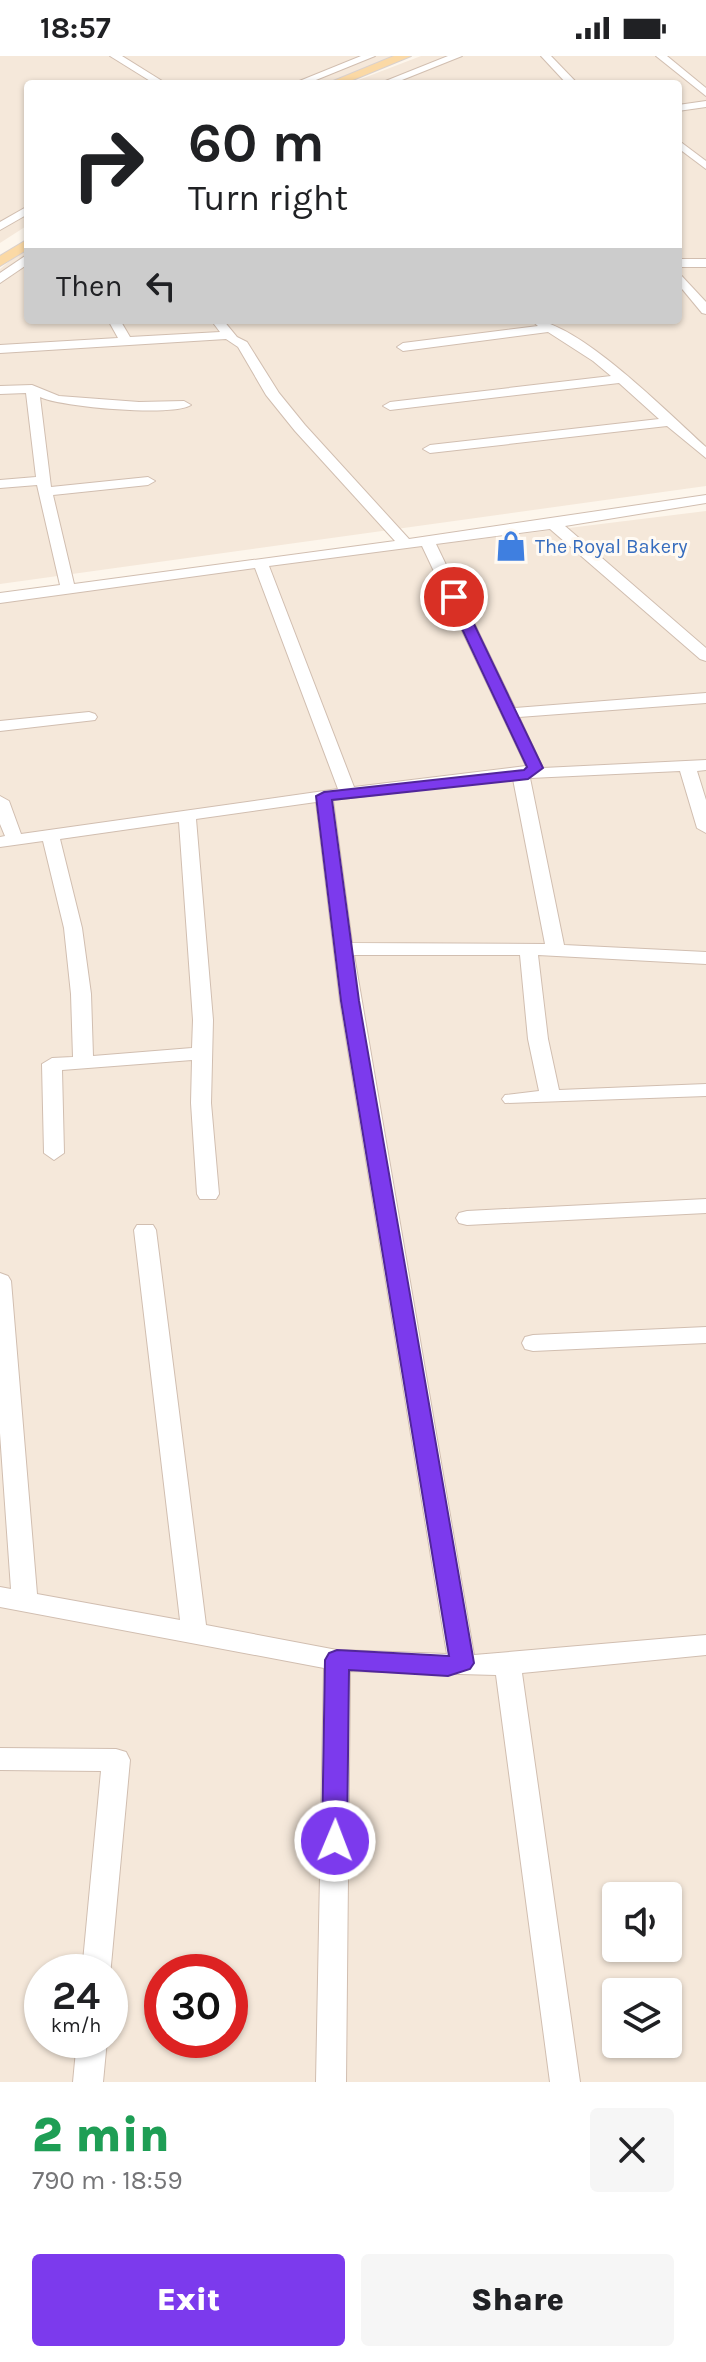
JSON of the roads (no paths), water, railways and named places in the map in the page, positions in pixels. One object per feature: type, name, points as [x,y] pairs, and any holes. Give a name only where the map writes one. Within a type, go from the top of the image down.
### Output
[{"type":"main road","points":[[342,80],[405,56]]},
{"type":"main road","points":[[362,80],[424,56]]},
{"type":"main road","points":[[0,248],[24,232]]},
{"type":"main road","points":[[0,262],[24,246]]},
{"type":"street","points":[[115,56],[155,80]]},
{"type":"street","points":[[308,80],[370,56]]},
{"type":"street","points":[[394,80],[457,56]]},
{"type":"street","points":[[546,56],[569,80]]},
{"type":"street","points":[[661,56],[706,93]]},
{"type":"street","points":[[331,62],[342,67]]},
{"type":"street","points":[[682,107],[706,104]]},
{"type":"street","points":[[682,146],[706,166]]},
{"type":"street","points":[[3,223],[24,211]]},
{"type":"street","points":[[0,279],[24,261]]},
{"type":"street","points":[[682,263],[706,263]]},
{"type":"street","points":[[683,292],[706,310]]},
{"type":"street","points":[[116,324],[126,342]]},
{"type":"street","points":[[220,324],[243,345],[273,395],[300,428],[404,542]]},
{"type":"street","points":[[544,324],[598,358],[706,454]]},
{"type":"street","points":[[403,347],[551,328]]},
{"type":"street","points":[[0,349],[230,335]]},
{"type":"street","points":[[390,406],[621,379]]},
{"type":"street","points":[[0,390],[32,389],[56,400],[139,406],[184,405]]},
{"type":"street","points":[[32,389],[45,486],[68,588]]},
{"type":"street","points":[[430,449],[670,422]]},
{"type":"street","points":[[0,484],[45,486],[148,481]]},
{"type":"street","points":[[0,598],[553,524],[706,499]]},
{"type":"street","points":[[553,524],[706,656]]},
{"type":"street","points":[[427,540],[535,768],[521,776],[556,950]]},
{"type":"street","points":[[260,563],[348,793]]},
{"type":"street","points":[[509,713],[706,698]]},
{"type":"street","points":[[0,726],[89,717]]},
{"type":"street","points":[[0,801],[8,841],[348,793],[528,774],[706,765]]},
{"type":"street","points":[[687,766],[706,828]]},
{"type":"street","points":[[324,796],[350,1001],[462,1663]]},
{"type":"street","points":[[187,815],[203,1020],[201,1103],[208,1194]]},
{"type":"street","points":[[50,835],[73,928],[81,994],[83,1063]]},
{"type":"street","points":[[345,949],[528,949],[706,958]]},
{"type":"street","points":[[528,949],[535,989],[538,1039],[550,1097]]},
{"type":"street","points":[[54,1153],[52,1064],[202,1053]]},
{"type":"street","points":[[512,1099],[706,1090]]},
{"type":"street","points":[[467,1218],[706,1206]]},
{"type":"street","points":[[145,1230],[194,1633]]},
{"type":"street","points":[[0,1281],[13,1600],[337,1660],[484,1666],[706,1645]]},
{"type":"street","points":[[533,1343],[706,1335]]},
{"type":"street","points":[[331,2082],[337,1660]]},
{"type":"street","points":[[507,1662],[565,2082]]},
{"type":"street","points":[[0,1759],[116,1760],[99,1954]]},
{"type":"street","points":[[88,2082],[90,2058]]},
{"type":"place","name":"The Royal Bakery","points":[[511,546]]}]
